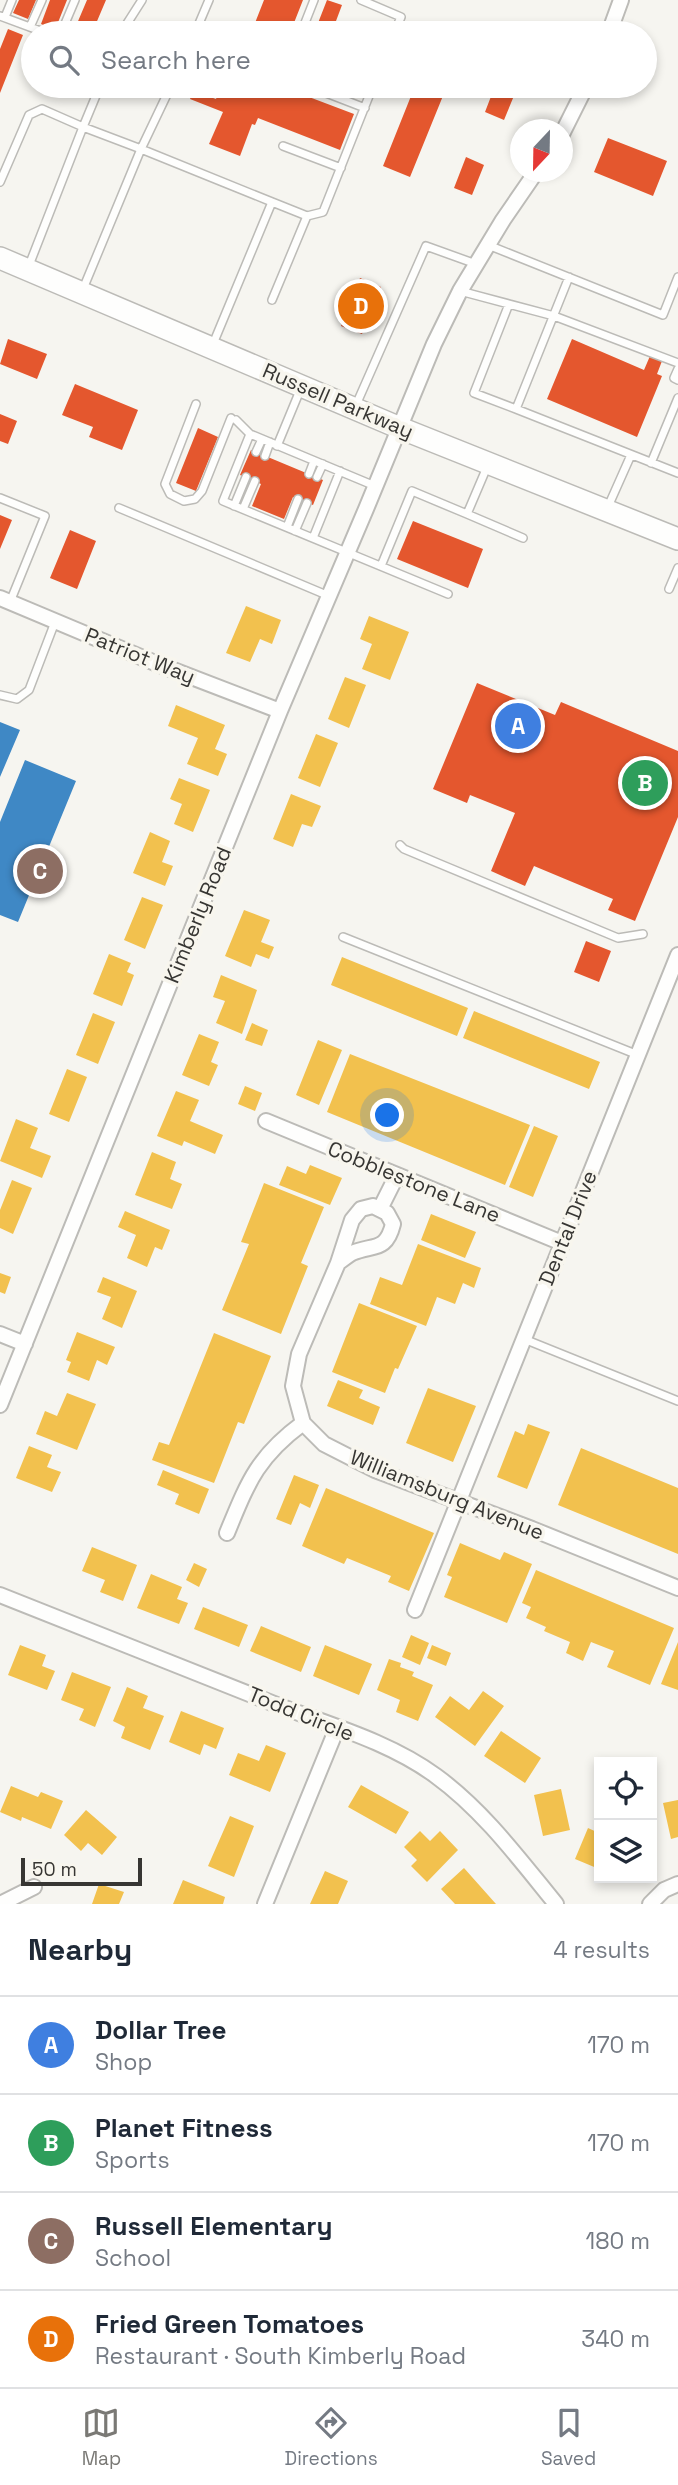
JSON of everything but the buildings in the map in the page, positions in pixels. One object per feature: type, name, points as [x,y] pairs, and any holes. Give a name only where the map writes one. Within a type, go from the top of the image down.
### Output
[{"type":"main road","name":"Russell Parkway","points":[[0,258],[354,409],[678,540]]},
{"type":"street","points":[[613,21],[621,0]]},
{"type":"street","points":[[570,119],[580,98]]},
{"type":"street","name":"Kimberly Road","points":[[0,1405],[280,711],[434,344],[460,291],[529,182]]},
{"type":"street","name":"Patriot Way","points":[[5,600],[155,663],[280,711]]},
{"type":"street","name":"Dental Drive","points":[[415,1610],[678,955]]},
{"type":"street","name":"Cobblestone Lane","points":[[266,1121],[562,1243]]},
{"type":"street","points":[[380,1209],[397,1175]]},
{"type":"street","points":[[227,1533],[248,1484],[267,1454],[303,1423],[293,1386],[299,1354],[338,1263],[352,1220],[361,1209],[373,1206],[387,1213],[393,1223],[390,1236],[380,1247],[351,1254],[338,1263]]},
{"type":"street","points":[[0,1334],[25,1344]]},
{"type":"street","name":"Williamsburg Avenue","points":[[303,1423],[324,1444],[351,1459],[678,1588]]},
{"type":"street","name":"Todd Circle","points":[[0,1595],[374,1743],[436,1776],[497,1834],[556,1904]]},
{"type":"street","points":[[265,1904],[337,1728]]},
{"type":"street","points":[[650,1904],[664,1890],[678,1884]]},
{"type":"street","points":[[0,1904],[34,1887]]},
{"type":"lane","points":[[12,0],[2,17],[21,24]]},
{"type":"lane","points":[[33,21],[42,0]]},
{"type":"lane","points":[[66,21],[75,0]]},
{"type":"lane","points":[[129,21],[142,0]]},
{"type":"lane","points":[[200,21],[209,0]]},
{"type":"lane","points":[[306,21],[314,0]]},
{"type":"lane","points":[[361,0],[401,17],[399,21]]},
{"type":"lane","points":[[28,270],[95,98]]},
{"type":"lane","points":[[82,293],[141,149],[165,98]]},
{"type":"lane","points":[[339,98],[365,108]]},
{"type":"lane","points":[[0,182],[30,115],[42,109],[307,216],[323,212],[369,98]]},
{"type":"lane","points":[[283,146],[341,168]]},
{"type":"lane","points":[[211,348],[272,202]]},
{"type":"lane","points":[[272,300],[307,216]]},
{"type":"lane","points":[[488,245],[663,315],[678,277]]},
{"type":"lane","points":[[354,409],[426,246],[476,264]]},
{"type":"lane","points":[[516,409],[569,277]]},
{"type":"lane","points":[[460,291],[554,316],[678,363]]},
{"type":"lane","points":[[509,304],[474,393],[678,474]]},
{"type":"lane","points":[[678,369],[674,378],[678,380]]},
{"type":"lane","points":[[265,456],[274,444],[302,386]]},
{"type":"lane","points":[[651,463],[678,398]]},
{"type":"lane","points":[[196,404],[165,484],[170,494],[184,500],[195,499],[200,495],[234,419],[250,434],[376,486]]},
{"type":"lane","points":[[250,434],[223,501],[449,594]]},
{"type":"lane","points":[[256,453],[262,439]]},
{"type":"lane","points":[[606,511],[631,455]]},
{"type":"lane","points":[[309,474],[314,461]]},
{"type":"lane","points":[[467,514],[489,463]]},
{"type":"lane","points":[[317,477],[323,464]]},
{"type":"lane","points":[[313,538],[340,471]]},
{"type":"lane","points":[[234,506],[246,477]]},
{"type":"lane","points":[[243,509],[255,481]]},
{"type":"lane","points":[[381,566],[412,491],[523,538]]},
{"type":"lane","points":[[0,498],[45,516],[5,600]]},
{"type":"lane","points":[[287,527],[298,499]]},
{"type":"lane","points":[[295,531],[307,503]]},
{"type":"lane","points":[[119,508],[329,596]]},
{"type":"lane","points":[[669,589],[678,568]]},
{"type":"lane","points":[[0,695],[17,699],[29,690],[56,621]]},
{"type":"lane","points":[[400,845],[618,939],[643,934]]},
{"type":"lane","points":[[343,937],[638,1055]]},
{"type":"lane","points":[[523,1339],[678,1402]]},
{"type":"place","name":"Fried Green Tomatoes","points":[[361,306]]},
{"type":"place","name":"Dollar Tree","points":[[518,726]]},
{"type":"place","name":"Planet Fitness","points":[[645,783]]},
{"type":"place","name":"Russell Elementary","points":[[40,871]]}]
